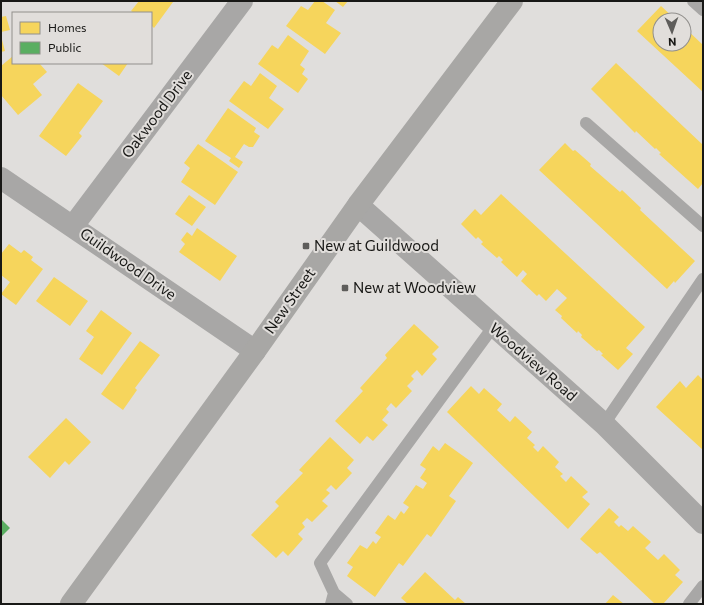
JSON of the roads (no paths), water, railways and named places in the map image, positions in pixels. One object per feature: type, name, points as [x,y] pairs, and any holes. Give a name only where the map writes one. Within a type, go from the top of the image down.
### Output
[{"type":"main road","name":"New Street","points":[[71,604],[255,351],[358,205],[512,1]]},
{"type":"street","name":"Oakwood Drive","points":[[73,226],[242,1]]},
{"type":"street","name":"Guildwood Drive","points":[[1,178],[255,351]]},
{"type":"street","name":"Woodview Road","points":[[358,205],[604,424],[703,523]]},
{"type":"lane","points":[[693,1],[703,10]]},
{"type":"lane","points":[[586,123],[703,226]]},
{"type":"lane","points":[[604,424],[703,279]]},
{"type":"lane","points":[[347,604],[333,599],[320,564],[493,326]]},
{"type":"lane","points":[[689,604],[703,586]]},
{"type":"place","name":"New at Guildwood","points":[[306,246]]},
{"type":"place","name":"New at Woodview","points":[[345,288]]}]
